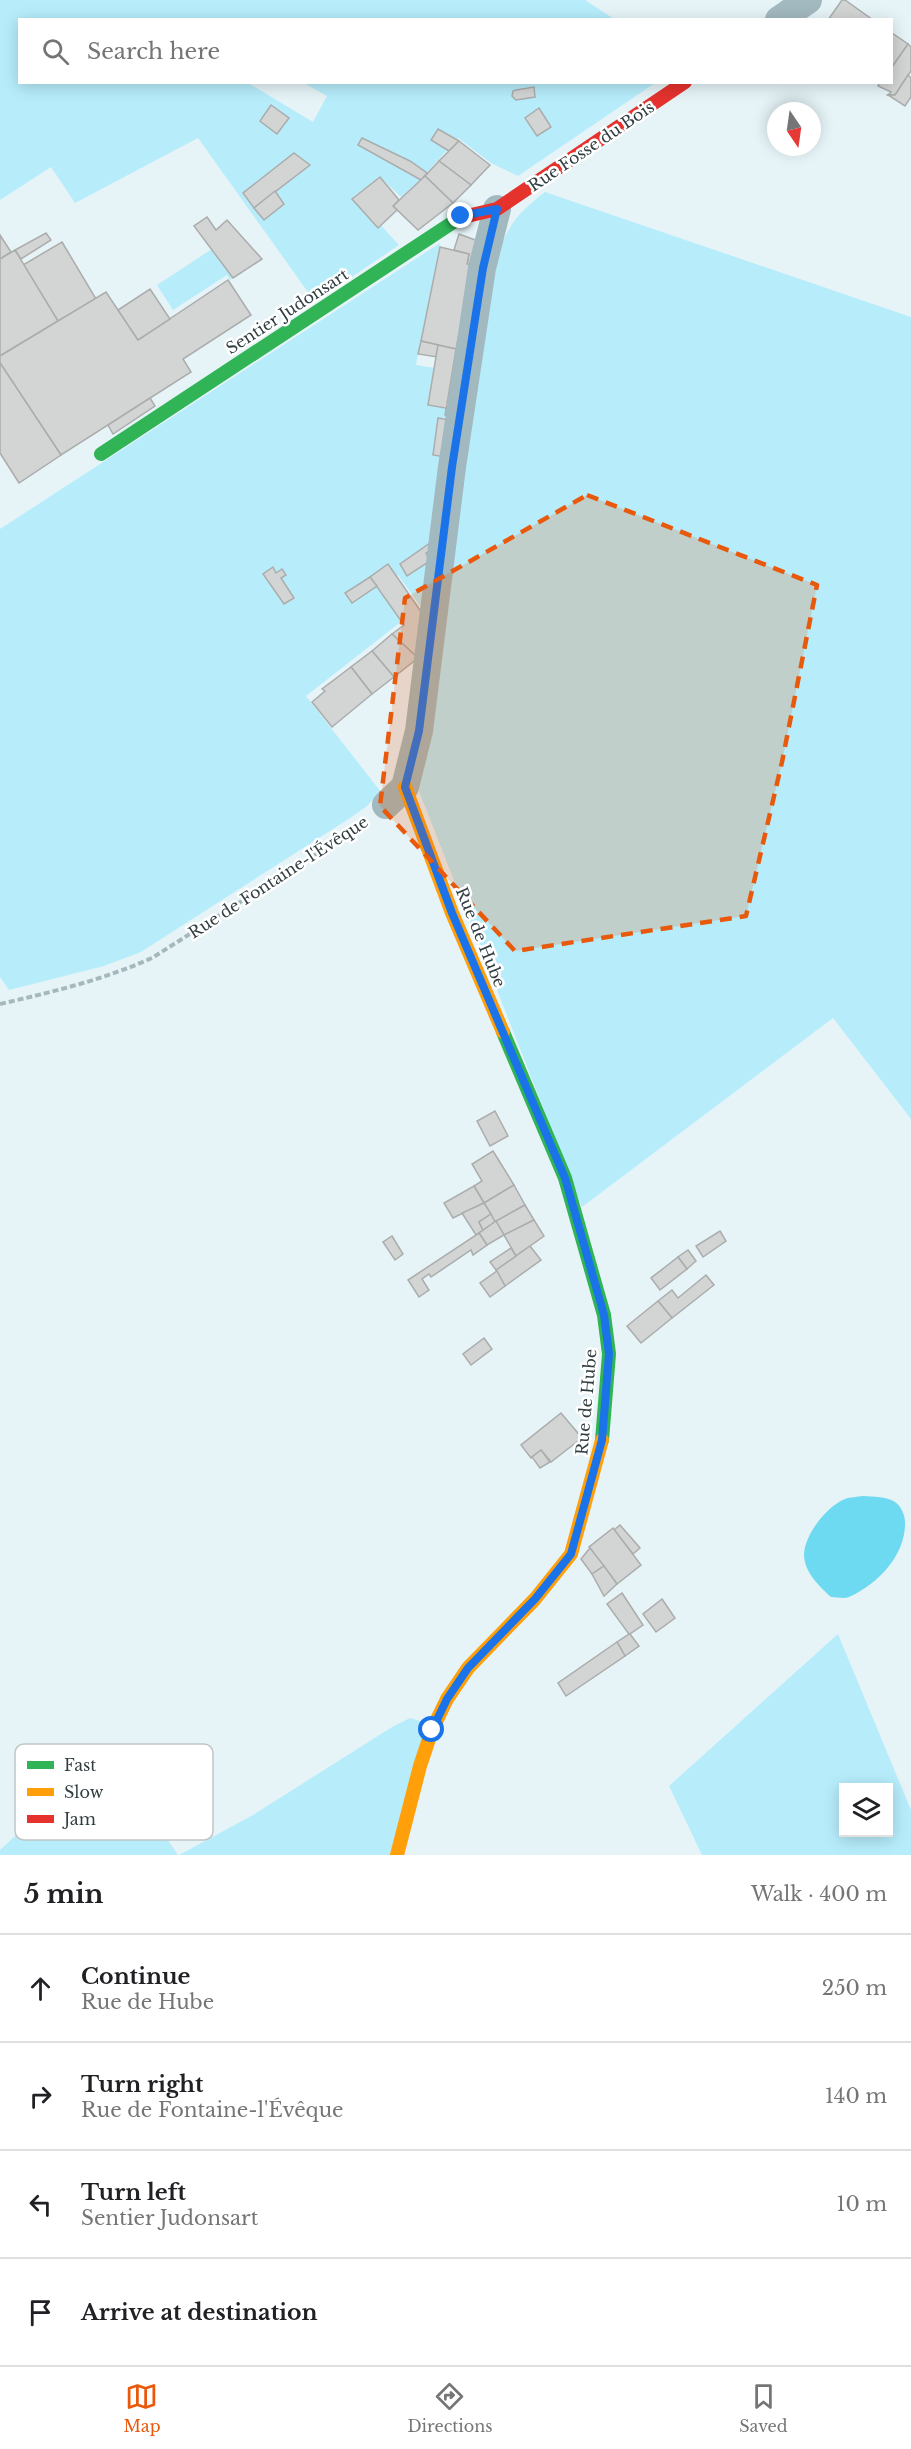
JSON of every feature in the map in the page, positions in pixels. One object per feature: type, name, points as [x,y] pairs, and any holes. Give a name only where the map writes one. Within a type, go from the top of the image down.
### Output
[{"type":"street","points":[[782,18],[808,0]]},
{"type":"street","name":"Rue Fosse du Bois","points":[[497,209],[682,84]]},
{"type":"street","points":[[395,796],[419,731],[454,456],[483,268],[497,209]]},
{"type":"street","name":"Sentier Judonsart","points":[[101,454],[461,216],[497,209]]},
{"type":"street","name":"Rue de Hube","points":[[395,796],[452,913],[565,1178],[604,1315],[609,1354],[602,1440],[571,1554],[535,1599],[468,1668],[447,1699],[432,1730],[420,1766],[397,1855]]},
{"type":"path","name":"Rue de Fontaine-l'Évêque","points":[[0,1004],[65,989],[115,974],[152,958],[365,823],[395,796]]},
{"type":"highlighted area","points":[[587,495],[817,585],[782,762],[746,916],[515,951],[380,806],[405,598]]},
{"type":"shaded area","points":[[0,0],[585,0],[612,18],[18,18],[18,84],[250,84],[313,122],[327,96],[306,84],[654,84],[518,176],[491,163],[458,138],[420,180],[401,197],[380,177],[354,196],[399,245],[315,302],[198,138],[75,203],[51,167],[0,200]]},
{"type":"shaded area","points":[[545,192],[911,317],[911,1119],[833,1018],[582,1207],[419,791],[495,261],[504,238],[519,215]]},
{"type":"shaded area","points":[[440,243],[416,365],[435,368],[428,404],[452,408],[426,614],[398,575],[379,588],[402,621],[306,696],[381,792],[366,807],[347,820],[141,952],[104,966],[9,990],[0,977],[0,529]]},
{"type":"shaded area","points":[[212,249],[233,278],[230,280],[227,275],[173,310],[157,285]]},
{"type":"shaded area","points":[[838,1634],[911,1810],[911,1855],[702,1855],[669,1786]]},
{"type":"shaded area","points":[[410,1718],[427,1723],[390,1855],[179,1855],[207,1840],[213,1840],[213,1837],[253,1815],[392,1727]]},
{"type":"shaded area","points":[[15,1836],[15,1840],[168,1840],[178,1855],[0,1855],[0,1850]]},
{"type":"water","points":[[863,1496],[888,1499],[899,1506],[905,1522],[901,1546],[888,1567],[870,1584],[849,1597],[831,1597],[809,1573],[805,1561],[805,1546],[824,1514],[845,1499]]},
{"type":"building","points":[[842,0],[845,0],[870,18],[829,18]]},
{"type":"building","points":[[893,34],[908,44],[893,66]]},
{"type":"building","points":[[908,44],[911,47],[911,71],[895,95],[888,95],[891,92],[878,86],[879,84],[893,84],[893,66]]},
{"type":"building","points":[[908,75],[911,78],[911,97],[905,106],[888,95],[895,95]]},
{"type":"building","points":[[534,87],[535,97],[516,100],[512,96],[513,91]]},
{"type":"building","points":[[271,105],[289,118],[277,134],[260,121]]},
{"type":"building","points":[[539,108],[551,127],[537,136],[525,118]]},
{"type":"building","points":[[438,129],[459,141],[449,151],[431,140]]},
{"type":"building","points":[[362,138],[410,161],[427,173],[421,180],[358,145]]},
{"type":"building","points":[[459,141],[490,165],[471,185],[439,161]]},
{"type":"building","points":[[294,153],[310,165],[254,208],[243,193]]},
{"type":"building","points":[[439,161],[471,185],[453,203],[425,176]]},
{"type":"building","points":[[425,176],[453,203],[418,230],[393,206]]},
{"type":"building","points":[[380,177],[399,200],[393,206],[397,210],[378,228],[352,199]]},
{"type":"building","points":[[275,191],[284,204],[264,220],[254,208]]},
{"type":"building","points":[[207,217],[216,230],[227,220],[262,259],[233,278],[194,226]]},
{"type":"building","points":[[46,233],[51,240],[21,259],[15,250]]},
{"type":"building","points":[[459,234],[478,241],[473,265],[467,264],[469,254],[454,250]]},
{"type":"building","points":[[0,235],[11,252],[0,259]]},
{"type":"building","points":[[62,242],[96,299],[58,321],[23,265]]},
{"type":"building","points":[[440,247],[469,254],[467,264],[473,265],[456,349],[421,341]]},
{"type":"building","points":[[15,250],[58,321],[0,356],[0,259]]},
{"type":"building","points":[[228,280],[251,315],[183,359],[191,372],[61,455],[0,363],[0,356],[106,292],[138,340]]},
{"type":"building","points":[[150,289],[170,319],[138,340],[118,310]]},
{"type":"building","points":[[421,341],[438,345],[437,357],[418,354]]},
{"type":"building","points":[[438,345],[456,349],[445,416],[446,408],[428,405]]},
{"type":"building","points":[[0,363],[61,455],[19,483],[0,453]]},
{"type":"building","points":[[150,398],[155,406],[113,434],[108,425]]},
{"type":"building","points":[[438,418],[450,420],[445,457],[433,455]]},
{"type":"building","points":[[433,541],[433,549],[426,553],[430,561],[407,576],[400,564]]},
{"type":"building","points":[[388,564],[424,616],[418,658],[392,634],[404,625],[370,577]]},
{"type":"building","points":[[273,567],[276,573],[282,569],[286,575],[281,578],[294,598],[284,604],[263,574]]},
{"type":"building","points":[[370,577],[377,586],[352,603],[345,593]]},
{"type":"building","points":[[392,634],[418,658],[394,677],[372,651]]},
{"type":"building","points":[[372,651],[394,677],[372,694],[351,667]]},
{"type":"building","points":[[351,667],[372,694],[332,727],[312,702],[325,691],[322,689]]},
{"type":"building","points":[[495,1111],[508,1136],[490,1146],[477,1121]]},
{"type":"building","points":[[493,1151],[514,1185],[484,1203],[474,1186],[482,1181],[472,1164]]},
{"type":"building","points":[[514,1185],[525,1205],[495,1222],[484,1203]]},
{"type":"building","points":[[474,1186],[484,1203],[453,1218],[444,1203]]},
{"type":"building","points":[[484,1203],[491,1214],[479,1222],[483,1230],[476,1235],[462,1213]]},
{"type":"building","points":[[525,1205],[534,1220],[504,1235],[496,1221]]},
{"type":"building","points":[[491,1214],[495,1222],[483,1230],[479,1222]]},
{"type":"building","points":[[534,1220],[544,1236],[516,1256],[504,1235]]},
{"type":"building","points":[[496,1221],[504,1235],[487,1245],[479,1233]]},
{"type":"building","points":[[720,1231],[726,1241],[703,1257],[696,1246]]},
{"type":"building","points":[[479,1233],[487,1245],[473,1255],[471,1250],[431,1277],[429,1274],[422,1279],[429,1290],[419,1297],[408,1280]]},
{"type":"building","points":[[392,1236],[403,1254],[395,1260],[383,1242]]},
{"type":"building","points":[[530,1246],[541,1260],[505,1286],[496,1270]]},
{"type":"building","points":[[511,1248],[516,1256],[496,1270],[490,1262]]},
{"type":"building","points":[[688,1250],[696,1261],[687,1269],[678,1257]]},
{"type":"building","points":[[678,1257],[687,1269],[660,1290],[651,1278]]},
{"type":"building","points":[[497,1271],[505,1286],[490,1297],[480,1283]]},
{"type":"building","points":[[706,1275],[714,1285],[672,1318],[658,1301],[672,1290],[678,1298]]},
{"type":"building","points":[[658,1301],[672,1318],[641,1343],[627,1326]]},
{"type":"building","points":[[484,1338],[492,1349],[471,1365],[463,1354]]},
{"type":"building","points":[[561,1413],[582,1438],[551,1462],[541,1450],[531,1458],[521,1445]]},
{"type":"building","points":[[541,1450],[550,1462],[540,1468],[532,1457]]},
{"type":"building","points":[[620,1525],[640,1548],[633,1554],[614,1530]]},
{"type":"building","points":[[613,1528],[641,1565],[617,1584],[589,1547]]},
{"type":"building","points":[[590,1548],[604,1566],[592,1574],[581,1559]]},
{"type":"building","points":[[604,1566],[617,1584],[604,1596],[592,1574]]},
{"type":"building","points":[[622,1593],[643,1625],[630,1634],[639,1646],[625,1656],[617,1642],[629,1634],[607,1604]]},
{"type":"building","points":[[662,1599],[675,1618],[656,1632],[643,1614]]},
{"type":"building","points":[[617,1642],[625,1656],[566,1696],[558,1683]]},
{"type":"traffic: fast","points":[[101,454],[461,217],[467,216]]},
{"type":"traffic: fast","points":[[503,1032],[565,1178],[604,1315],[609,1354],[602,1440]]},
{"type":"traffic: slow","points":[[405,787],[452,913],[503,1032]]},
{"type":"traffic: slow","points":[[397,1855],[420,1766],[432,1730],[447,1699],[468,1668],[535,1599],[571,1554],[602,1440]]},
{"type":"traffic: jam","points":[[467,216],[497,209],[682,84]]},
{"type":"route","points":[[432,1730],[447,1699],[468,1668],[535,1599],[571,1554],[602,1440],[609,1354],[604,1315],[565,1178],[452,913],[405,787],[419,731],[452,467],[483,268],[497,209],[461,216]]}]
